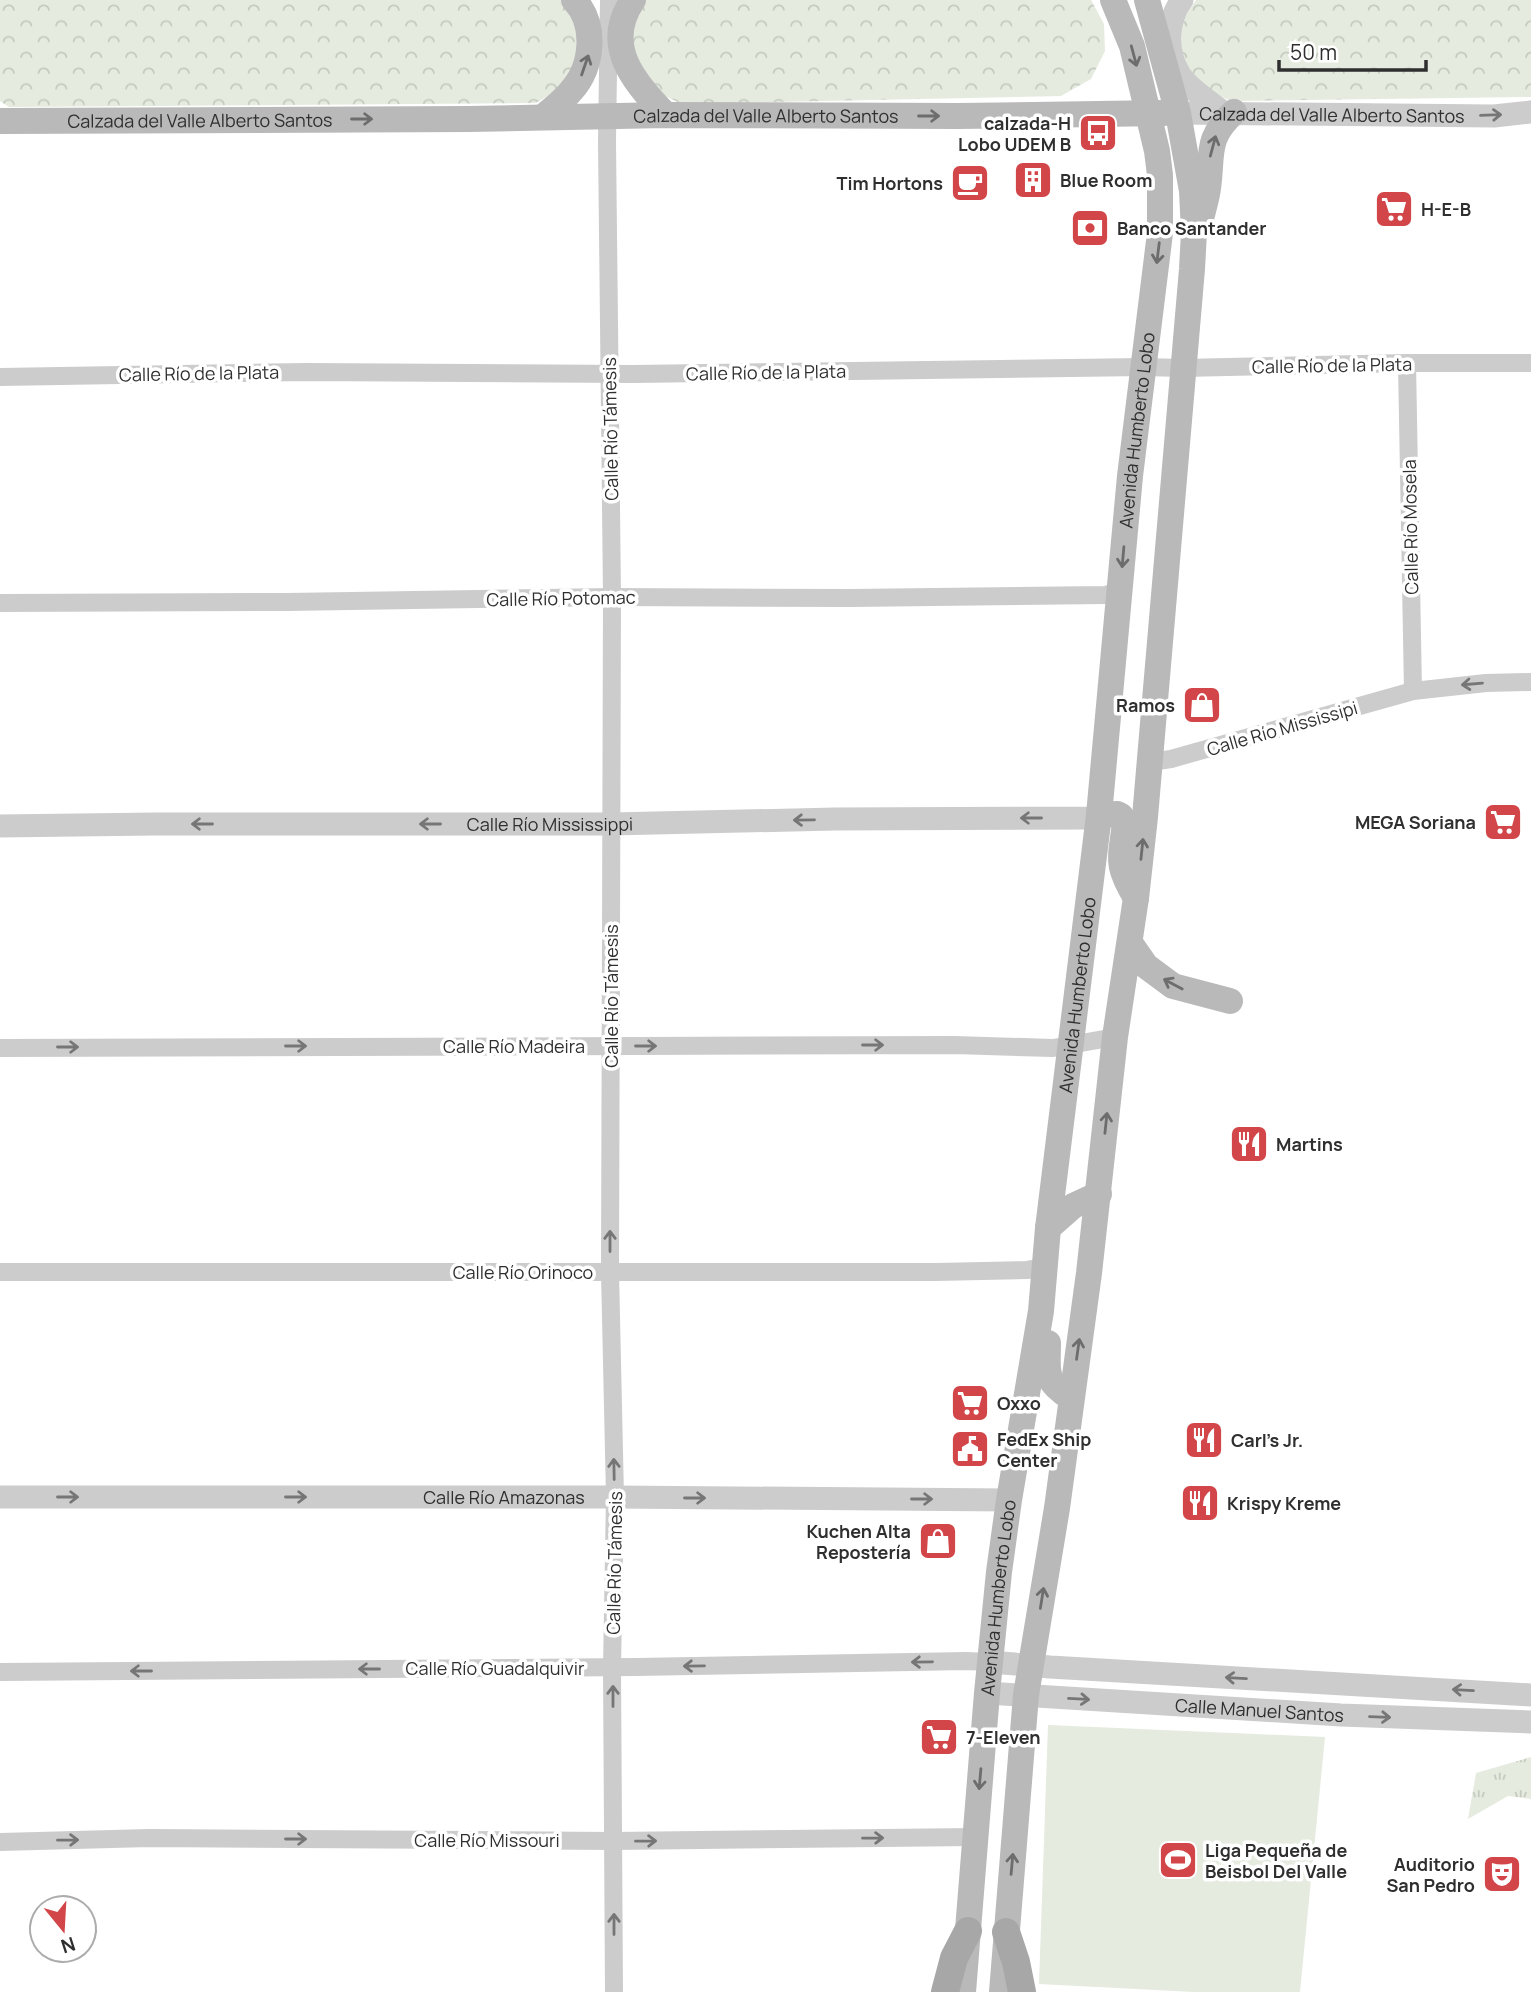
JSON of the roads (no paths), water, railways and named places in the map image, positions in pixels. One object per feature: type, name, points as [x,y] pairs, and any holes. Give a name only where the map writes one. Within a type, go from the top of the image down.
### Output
[{"type":"main road","points":[[543,117],[573,90],[587,63],[590,48],[589,28],[574,0]]},
{"type":"main road","points":[[633,0],[621,24],[625,64],[633,80],[666,115]]},
{"type":"main road","name":"Avenida Humberto Lobo","points":[[963,1992],[999,1572],[1041,1311],[1048,1228],[1099,815],[1130,476],[1160,233],[1160,175],[1149,113],[1132,46],[1113,0]]},
{"type":"main road","points":[[1002,1992],[1026,1695],[1057,1508],[1099,1194],[1115,1037],[1136,898],[1151,762],[1192,269],[1192,191],[1178,113],[1147,0]]},
{"type":"main road","points":[[1194,232],[1201,218],[1208,188],[1212,142],[1229,112]]},
{"type":"main road","name":"Calzada del Valle Alberto Santos","points":[[0,121],[1178,113]]},
{"type":"main road","points":[[1099,815],[1117,814],[1125,822],[1121,867],[1136,898]]},
{"type":"main road","points":[[1130,943],[1146,966],[1173,986],[1230,1002]]},
{"type":"main road","points":[[1048,1228],[1073,1206],[1099,1194]]},
{"type":"main road","points":[[1041,1311],[1048,1336],[1048,1375],[1056,1388],[1071,1398]]},
{"type":"main road","points":[[945,1992],[954,1958],[968,1931]]},
{"type":"main road","points":[[1006,1932],[1022,1992]]},
{"type":"street","name":"Calle Río Támesis","points":[[609,0],[607,116],[612,597],[610,1272],[615,1497],[612,1668],[614,1992]]},
{"type":"street","points":[[1182,0],[1176,7],[1170,37],[1172,54],[1180,75],[1193,88],[1229,112]]},
{"type":"street","name":"Calzada del Valle Alberto Santos","points":[[1178,113],[1481,116],[1529,110]]},
{"type":"street","name":"Calle Río Mosela","points":[[1407,363],[1413,691]]},
{"type":"street","name":"Calle Río de la Plata","points":[[0,377],[307,372],[609,374],[1531,363]]},
{"type":"street","name":"Calle Río Potomac","points":[[0,603],[287,603],[612,597],[850,598],[1106,595],[1120,590]]},
{"type":"street","name":"Calle Río Mississipi","points":[[1151,762],[1171,759],[1413,691],[1486,682],[1531,682]]},
{"type":"street","name":"Calle Río Mississippi","points":[[0,826],[611,824],[1089,818],[1099,815]]},
{"type":"street","name":"Calle Río Madeira","points":[[0,1048],[954,1045],[1053,1048],[1115,1037]]},
{"type":"street","name":"Calle Río Orinoco","points":[[0,1272],[936,1272],[1027,1270],[1045,1267]]},
{"type":"street","name":"Calle Río Amazonas","points":[[0,1497],[1009,1500]]},
{"type":"street","name":"Calle Manuel Santos","points":[[990,1662],[1531,1695]]},
{"type":"street","name":"Calle Río Guadalquivir","points":[[0,1672],[612,1668],[990,1662]]},
{"type":"street","name":"Calle Manuel Santos","points":[[987,1693],[1341,1715],[1531,1722]]},
{"type":"street","name":"Calle Río Missouri","points":[[0,1842],[149,1839],[613,1841],[975,1838]]},
{"type":"place","name":"calzada-H Lobo UDEM B","points":[[1098,133]]},
{"type":"place","name":"Blue Room","points":[[1033,180]]},
{"type":"place","name":"Tim Hortons","points":[[970,183]]},
{"type":"place","name":"H-E-B","points":[[1394,209]]},
{"type":"place","name":"Banco Santander","points":[[1090,228]]},
{"type":"place","name":"Ramos","points":[[1202,705]]},
{"type":"place","name":"MEGA Soriana","points":[[1503,822]]},
{"type":"place","name":"Martins","points":[[1249,1144]]},
{"type":"place","name":"Oxxo","points":[[970,1403]]},
{"type":"place","name":"Carl's Jr.","points":[[1204,1440]]},
{"type":"place","name":"FedEx Ship Center","points":[[970,1449]]},
{"type":"place","name":"Krispy Kreme","points":[[1200,1503]]},
{"type":"place","name":"Kuchen Alta Repostería","points":[[938,1541]]},
{"type":"place","name":"7-Eleven","points":[[939,1737]]},
{"type":"place","name":"Liga Pequeña de Beisbol Del Valle","points":[[1178,1860]]},
{"type":"place","name":"Auditorio San Pedro","points":[[1502,1874]]}]
